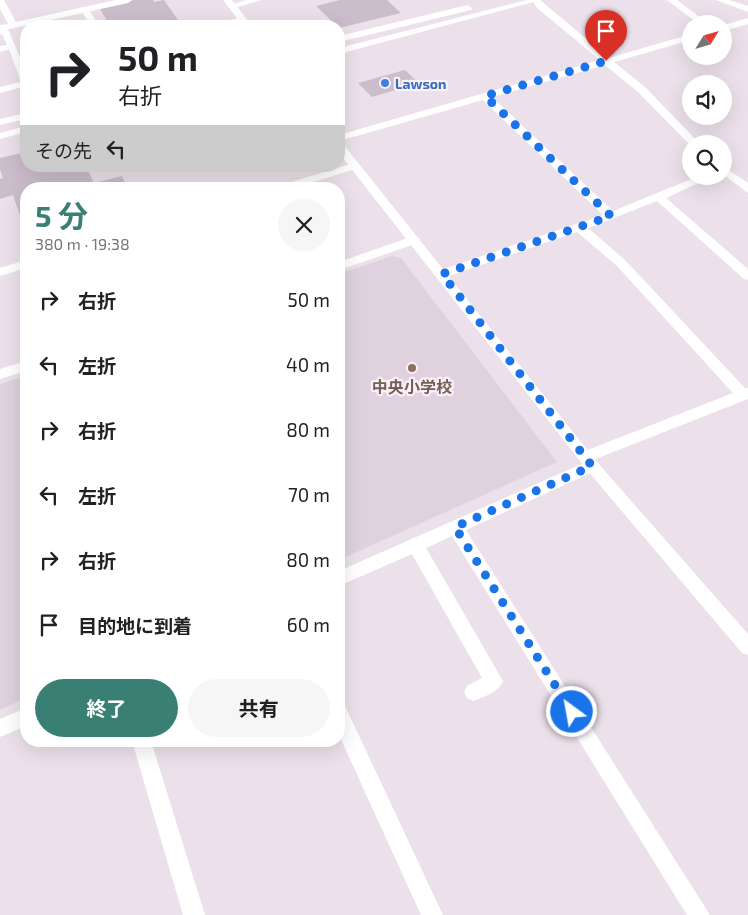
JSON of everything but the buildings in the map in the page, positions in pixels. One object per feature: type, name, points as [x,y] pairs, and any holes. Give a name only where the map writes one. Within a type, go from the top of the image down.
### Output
[{"type":"street","points":[[0,0],[13,25]]},
{"type":"street","points":[[35,20],[84,9],[105,2],[128,0]]},
{"type":"street","points":[[229,3],[257,0]]},
{"type":"street","points":[[345,38],[501,0]]},
{"type":"street","points":[[345,49],[536,0],[540,6],[642,90],[686,135]]},
{"type":"street","points":[[671,0],[692,15]]},
{"type":"street","points":[[720,0],[748,9]]},
{"type":"street","points":[[229,3],[243,20]]},
{"type":"street","points":[[732,26],[748,21]]},
{"type":"street","points":[[0,28],[20,23]]},
{"type":"street","points":[[345,136],[682,40]]},
{"type":"street","points":[[485,96],[611,216]]},
{"type":"street","points":[[0,122],[20,117]]},
{"type":"street","points":[[0,136],[20,131]]},
{"type":"street","points":[[345,154],[589,461],[748,647]]},
{"type":"street","points":[[345,169],[354,166]]},
{"type":"street","points":[[302,182],[334,172]]},
{"type":"street","points":[[736,180],[748,175]]},
{"type":"street","points":[[732,177],[748,189]]},
{"type":"street","points":[[442,274],[611,216],[688,185]]},
{"type":"street","points":[[659,197],[748,276]]},
{"type":"street","points":[[345,577],[455,527],[589,461],[746,394],[621,263],[579,227]]},
{"type":"street","points":[[345,264],[414,240]]},
{"type":"street","points":[[0,272],[20,266]]},
{"type":"street","points":[[0,374],[20,368]]},
{"type":"street","points":[[455,527],[699,915]]},
{"type":"street","points":[[416,545],[494,681],[473,692]]},
{"type":"street","points":[[0,728],[20,720]]},
{"type":"street","points":[[345,728],[432,915]]},
{"type":"street","points":[[142,747],[194,915]]},
{"type":"lane","points":[[84,9],[91,20]]},
{"type":"lane","points":[[0,32],[5,31],[20,67]]},
{"type":"lane","points":[[0,49],[12,46]]},
{"type":"lane","points":[[0,90],[20,85]]},
{"type":"shaded area","name":"中央小学校","points":[[392,256],[401,258],[557,462],[345,557],[345,272]]},
{"type":"shaded area","points":[[20,378],[20,701],[0,710],[0,384]]},
{"type":"place","name":"Lawson","points":[[385,83]]},
{"type":"place","name":"中央小学校","points":[[412,368]]},
{"type":"route","points":[[572,712],[455,527],[592,466],[442,274],[611,216],[485,96],[606,61]]}]
